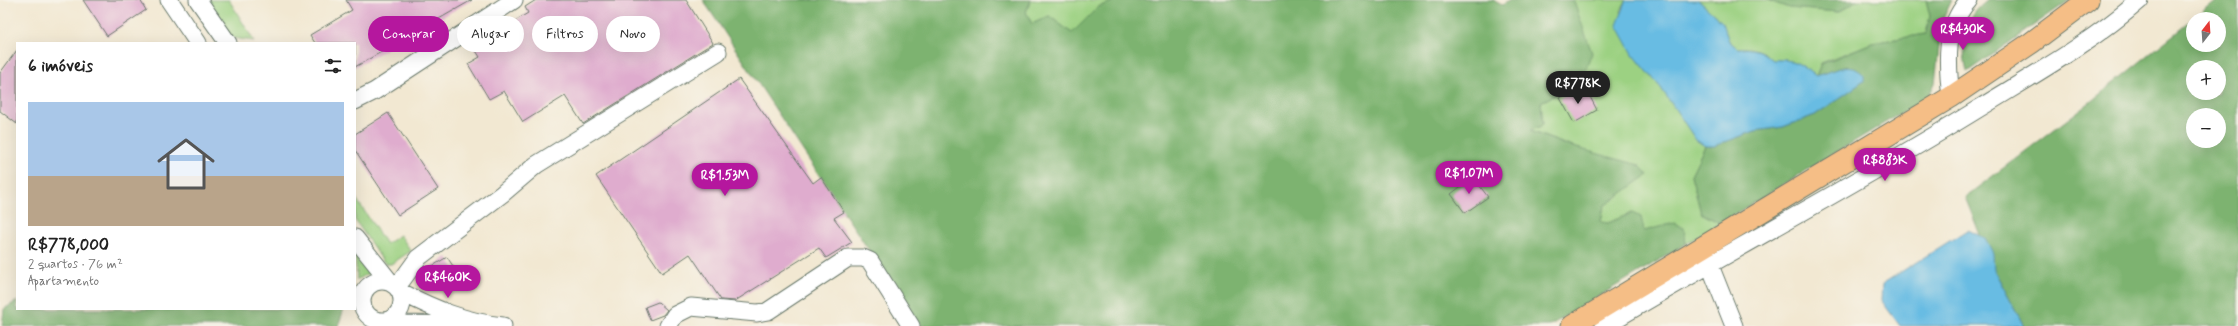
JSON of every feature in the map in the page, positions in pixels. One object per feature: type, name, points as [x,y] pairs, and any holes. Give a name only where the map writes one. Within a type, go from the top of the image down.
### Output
[{"type":"main road","points":[[1572,326],[1706,255],[1951,97],[2031,43],[2088,0]]},
{"type":"street","points":[[169,0],[197,42]]},
{"type":"street","points":[[198,0],[227,42]]},
{"type":"street","points":[[356,100],[375,90],[514,0]]},
{"type":"street","points":[[1951,97],[1948,70],[1948,42],[1954,23],[1969,0]]},
{"type":"street","points":[[1604,326],[1706,255],[1896,160],[2051,64],[2120,17],[2140,0]]},
{"type":"street","points":[[396,287],[418,258],[502,194],[536,165],[718,52]]},
{"type":"street","points":[[356,239],[396,287],[402,305],[400,311],[390,320],[369,319]]},
{"type":"street","points":[[1706,255],[1734,326]]},
{"type":"street","points":[[668,326],[675,315],[691,307],[757,313],[768,311],[848,258],[855,257],[870,261],[912,326]]},
{"type":"street","points":[[369,319],[362,300],[367,288],[378,281],[396,287],[444,313],[496,325]]},
{"type":"street","points":[[356,300],[369,319],[391,324],[496,325]]},
{"type":"green space","points":[[206,0],[229,0],[254,41],[232,38]]},
{"type":"green space","points":[[703,0],[1031,0],[1026,12],[1032,24],[1049,16],[1072,33],[1098,7],[1117,0],[1493,0],[1502,5],[1510,0],[1568,0],[1574,2],[1592,53],[1581,82],[1541,102],[1543,125],[1530,131],[1566,145],[1639,165],[1648,175],[1604,206],[1601,222],[1608,223],[1632,213],[1641,217],[1644,231],[1674,223],[1684,228],[1686,244],[1549,326],[919,326]]},
{"type":"green space","points":[[1031,0],[1117,0],[1098,7],[1072,33],[1049,16],[1032,24],[1026,12]]},
{"type":"green space","points":[[1568,0],[1627,0],[1621,11],[1633,54],[1661,88],[1696,140],[1705,146],[1691,175],[1701,213],[1720,223],[1686,244],[1684,229],[1643,231],[1632,213],[1608,223],[1601,222],[1604,206],[1647,175],[1530,131],[1543,125],[1541,102],[1581,82],[1574,2]]},
{"type":"green space","points":[[1698,0],[1767,0],[1789,8],[1839,12],[1857,0],[1926,0],[1930,16],[1926,34],[1872,43],[1821,63],[1816,76],[1792,61],[1773,60],[1765,54],[1753,49],[1737,48],[1729,41],[1723,23]]},
{"type":"green space","points":[[1767,0],[1857,0],[1839,12],[1789,8]]},
{"type":"green space","points":[[1926,0],[1952,0],[1942,21],[1935,83],[1929,96],[1720,223],[1701,213],[1691,175],[1705,146],[1714,146],[1755,131],[1783,127],[1815,115],[1864,81],[1847,66],[1816,76],[1821,64],[1872,43],[1926,34],[1930,16]]},
{"type":"green space","points":[[1988,0],[2070,0],[1967,72],[1964,41],[1968,23],[1979,7]]},
{"type":"green space","points":[[2217,0],[2238,0],[2238,326],[2024,326],[1994,270],[1965,197],[2089,103],[2186,25],[2186,52],[2226,52],[2226,12],[2202,12]]},
{"type":"green space","points":[[356,199],[386,244],[400,235],[411,251],[391,264],[387,264],[383,261],[356,221]]},
{"type":"green space","points":[[356,250],[371,272],[357,280],[356,264]]},
{"type":"green space","points":[[16,302],[16,310],[344,310],[338,326],[2,326],[4,309]]},
{"type":"water","points":[[1627,0],[1698,0],[1723,23],[1729,41],[1737,48],[1756,50],[1773,60],[1792,61],[1816,76],[1841,68],[1853,68],[1864,75],[1864,81],[1815,115],[1783,127],[1755,131],[1714,146],[1705,146],[1696,140],[1661,88],[1633,54],[1617,25]]},
{"type":"water","points":[[1967,230],[1985,238],[1993,253],[1994,270],[2024,326],[1900,326],[1881,300],[1882,284]]},
{"type":"building","points":[[83,0],[140,0],[146,10],[107,36]]},
{"type":"building","points":[[346,0],[472,0],[444,16],[368,16],[368,52],[381,52],[356,66],[356,42],[314,42],[310,35],[352,10]]},
{"type":"building","points":[[536,0],[686,0],[713,43],[583,124],[565,96],[523,122],[504,91],[489,99],[468,64],[480,57],[477,52],[524,52],[523,16],[528,13],[525,7]]},
{"type":"building","points":[[16,51],[16,123],[0,111],[0,73]]},
{"type":"building","points":[[739,79],[813,183],[821,177],[844,212],[834,218],[852,242],[826,258],[819,248],[735,301],[721,300],[690,254],[662,273],[596,176]]},
{"type":"building","points":[[1574,90],[1578,97],[1587,91],[1597,110],[1574,123],[1560,98]]},
{"type":"building","points":[[388,113],[438,189],[398,215],[356,152],[356,133]]},
{"type":"building","points":[[1473,177],[1488,197],[1465,213],[1451,194]]},
{"type":"building","points":[[447,257],[459,275],[443,286],[431,267]]},
{"type":"building","points":[[658,302],[667,310],[663,315],[650,320],[645,307]]}]
